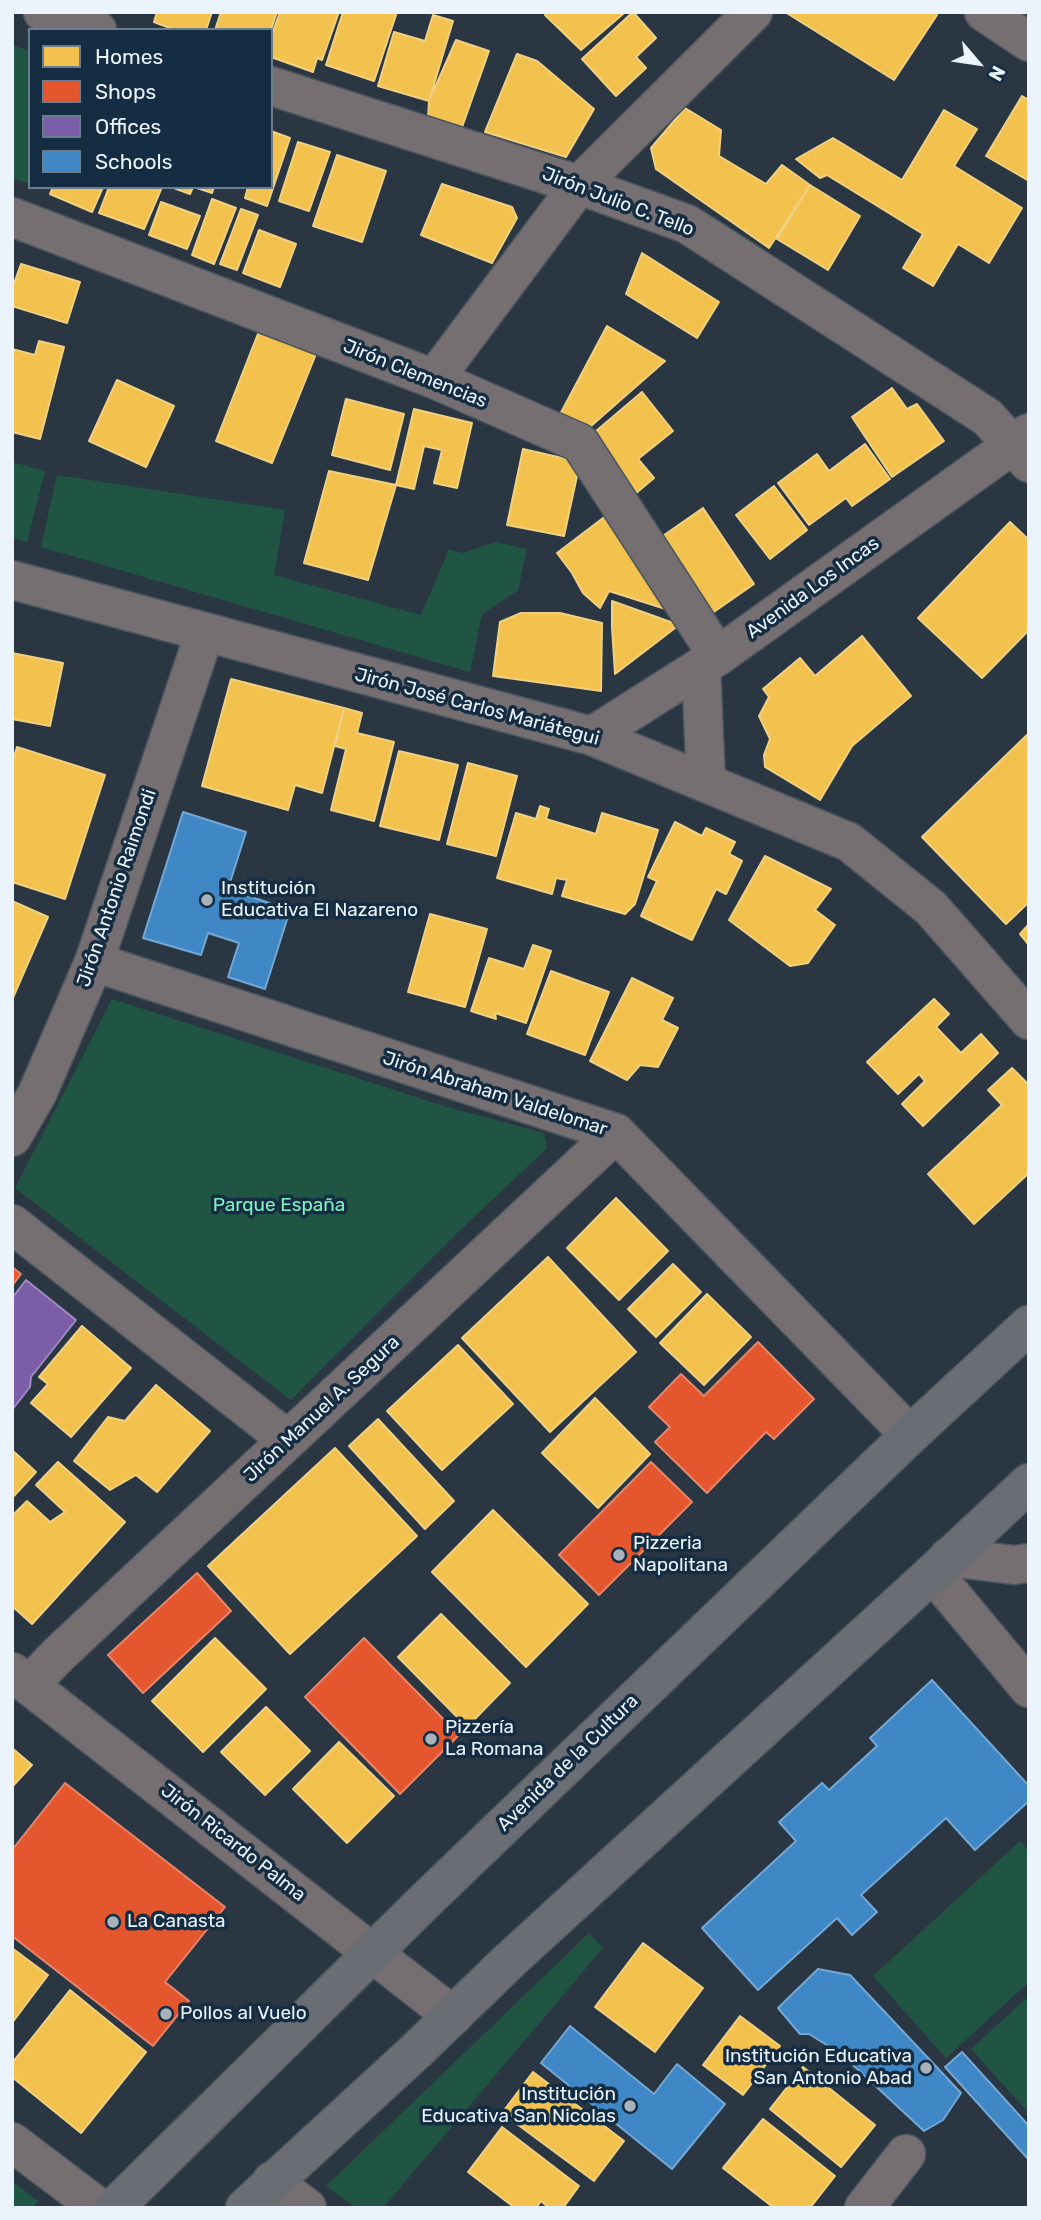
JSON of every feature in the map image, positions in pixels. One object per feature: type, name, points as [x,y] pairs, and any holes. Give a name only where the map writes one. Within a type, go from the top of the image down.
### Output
[{"type":"highway","name":"Avenida de la Cultura","points":[[114,2208],[372,1952],[910,1435],[1029,1325]]},
{"type":"highway","points":[[245,2208],[1029,1483]]},
{"type":"street","points":[[43,12],[91,28]]},
{"type":"street","points":[[434,379],[579,185],[753,12]]},
{"type":"street","points":[[984,12],[1029,42]]},
{"type":"street","name":"Jirón Julio C. Tello","points":[[273,87],[579,185],[687,224],[987,418],[1023,447]]},
{"type":"street","name":"Jirón Clemencias","points":[[12,217],[434,379],[580,443],[709,661]]},
{"type":"street","name":"Avenida Los Incas","points":[[592,736],[709,661],[1023,447]]},
{"type":"street","name":"Jirón José Carlos Mariátegui","points":[[12,580],[592,736],[849,842],[932,908],[1029,1020]]},
{"type":"street","name":"Jirón Antonio Raimondi","points":[[12,1137],[37,1094],[93,962],[205,632]]},
{"type":"street","points":[[705,783],[709,661]]},
{"type":"street","name":"Jirón Abraham Valdelomar","points":[[93,962],[616,1133],[910,1435]]},
{"type":"street","name":"Jirón Manuel A. Segura","points":[[21,1679],[69,1645],[616,1133]]},
{"type":"street","points":[[12,1224],[288,1440]]},
{"type":"street","points":[[941,1565],[1029,1563]]},
{"type":"street","points":[[941,1565],[1029,1688]]},
{"type":"street","name":"Jirón Ricardo Palma","points":[[21,1679],[453,2016]]},
{"type":"street","points":[[12,2142],[99,2208]]},
{"type":"street","points":[[864,2208],[906,2154]]},
{"type":"street","points":[[272,2181],[307,2208]]},
{"type":"green space","points":[[12,45],[28,50],[28,183],[12,178]]},
{"type":"green space","points":[[12,462],[45,471],[27,542],[12,538]]},
{"type":"green space","points":[[57,475],[285,510],[274,575],[421,615],[449,549],[462,553],[496,542],[527,549],[518,590],[482,614],[470,672],[41,547]]},
{"type":"green space","name":"Parque España","points":[[112,999],[447,1107],[544,1133],[547,1148],[454,1236],[291,1400],[15,1188]]},
{"type":"green space","points":[[1020,1841],[1029,1851],[1029,1982],[946,2058],[873,1976]]},
{"type":"green space","points":[[589,1933],[603,1948],[383,2208],[356,2208],[326,2186]]},
{"type":"green space","points":[[1029,1996],[1029,2113],[971,2049]]},
{"type":"green space","points":[[12,2181],[38,2201],[32,2208],[12,2208]]},
{"type":"building: Homes","points":[[157,12],[212,12],[207,28],[170,28],[154,22]]},
{"type":"building: Homes","points":[[221,12],[277,12],[272,28],[216,28]]},
{"type":"building: Homes","points":[[280,12],[339,12],[322,60],[317,58],[313,72],[273,58],[273,31]]},
{"type":"building: Homes","points":[[343,12],[397,12],[374,81],[326,65]]},
{"type":"building: Homes","points":[[547,12],[623,14],[581,50],[545,15]]},
{"type":"building: Homes","points":[[633,12],[656,38],[636,57],[646,68],[616,96],[582,59]]},
{"type":"building: Homes","points":[[785,12],[932,12],[937,15],[894,80]]},
{"type":"building: Homes","points":[[433,15],[453,21],[429,101],[378,86],[394,32],[425,41]]},
{"type":"building: Homes","points":[[456,40],[489,51],[461,130],[428,119],[429,101]]},
{"type":"building: Homes","points":[[517,54],[537,61],[594,109],[566,157],[485,132]]},
{"type":"building: Homes","points":[[1022,96],[1029,100],[1029,181],[986,156]]},
{"type":"building: Homes","points":[[685,108],[721,130],[719,156],[766,184],[782,165],[810,185],[769,248],[656,169],[651,148]]},
{"type":"building: Homes","points":[[944,110],[977,129],[954,166],[1022,208],[989,263],[958,244],[933,286],[903,268],[923,234],[827,175],[820,178],[796,159],[833,138],[902,180]]},
{"type":"building: Homes","points":[[273,132],[290,138],[273,188]]},
{"type":"building: Homes","points":[[298,142],[330,152],[309,211],[279,201]]},
{"type":"building: Homes","points":[[337,155],[386,171],[362,242],[313,226]]},
{"type":"building: Homes","points":[[442,184],[512,207],[517,218],[492,263],[421,235]]},
{"type":"building: Homes","points":[[810,185],[860,216],[828,270],[777,239]]},
{"type":"building: Homes","points":[[52,189],[102,189],[92,212],[50,194]]},
{"type":"building: Homes","points":[[108,189],[161,189],[144,229],[99,213]]},
{"type":"building: Homes","points":[[176,189],[192,189],[190,194]]},
{"type":"building: Homes","points":[[247,189],[273,189],[267,206],[245,198]]},
{"type":"building: Homes","points":[[212,199],[236,208],[214,264],[192,255]]},
{"type":"building: Homes","points":[[161,202],[200,216],[187,249],[149,235]]},
{"type":"building: Homes","points":[[241,209],[258,215],[237,270],[220,264]]},
{"type":"building: Homes","points":[[259,230],[296,244],[280,287],[243,273]]},
{"type":"building: Homes","points":[[642,253],[719,302],[697,338],[626,294]]},
{"type":"building: Homes","points":[[21,264],[80,282],[67,323],[12,306],[12,289]]},
{"type":"building: Homes","points":[[261,326],[318,349],[272,463],[216,441]]},
{"type":"building: Homes","points":[[607,326],[665,361],[583,433],[557,420]]},
{"type":"building: Homes","points":[[39,341],[64,347],[40,439],[12,432],[12,349],[35,355]]},
{"type":"building: Homes","points":[[117,380],[174,406],[146,467],[89,441]]},
{"type":"building: Homes","points":[[892,388],[907,409],[917,404],[944,441],[892,477],[852,417]]},
{"type":"building: Homes","points":[[642,392],[673,431],[638,459],[654,478],[635,494],[589,437]]},
{"type":"building: Homes","points":[[346,399],[404,414],[390,470],[332,455]]},
{"type":"building: Homes","points":[[414,409],[472,423],[457,488],[434,483],[442,450],[424,446],[414,489],[396,485]]},
{"type":"building: Homes","points":[[865,444],[890,479],[852,506],[846,498],[809,525],[778,483],[817,454],[829,471]]},
{"type":"building: Homes","points":[[523,449],[580,462],[564,536],[507,525]]},
{"type":"building: Homes","points":[[329,471],[396,485],[368,580],[304,563]]},
{"type":"building: Homes","points":[[774,486],[807,530],[770,559],[736,515]]},
{"type":"building: Homes","points":[[703,508],[754,584],[708,616],[657,540]]},
{"type":"building: Homes","points":[[611,512],[678,613],[609,591],[600,608],[583,593],[557,553]]},
{"type":"building: Homes","points":[[1010,522],[1029,540],[1029,630],[982,678],[918,618]]},
{"type":"building: Homes","points":[[612,601],[679,625],[615,674],[612,627]]},
{"type":"building: Homes","points":[[521,613],[560,613],[602,623],[601,691],[493,676],[500,622]]},
{"type":"building: Homes","points":[[862,636],[911,696],[852,746],[820,800],[765,767],[764,755],[770,739],[759,716],[769,697],[763,689],[800,658],[815,676]]},
{"type":"building: Homes","points":[[12,653],[63,663],[50,726],[12,719]]},
{"type":"building: Homes","points":[[231,679],[344,708],[322,793],[295,785],[288,810],[202,786]]},
{"type":"building: Homes","points":[[344,708],[362,713],[357,733],[394,742],[374,821],[331,810],[346,749],[335,746]]},
{"type":"building: Homes","points":[[1029,733],[1029,902],[1006,924],[922,837]]},
{"type":"building: Homes","points":[[17,747],[105,775],[65,899],[12,882],[12,763]]},
{"type":"building: Homes","points":[[399,751],[458,765],[439,840],[380,826]]},
{"type":"building: Homes","points":[[468,763],[517,776],[496,856],[447,844]]},
{"type":"building: Homes","points":[[540,806],[549,809],[546,819],[596,834],[602,813],[658,830],[635,904],[625,914],[562,896],[567,880],[556,878],[552,894],[497,878],[516,813],[536,819]]},
{"type":"building: Homes","points":[[675,822],[702,836],[706,828],[735,842],[729,854],[742,861],[726,894],[716,889],[692,940],[641,916],[657,881],[648,877]]},
{"type":"building: Homes","points":[[765,856],[831,889],[815,910],[835,925],[808,963],[790,966],[729,920]]},
{"type":"building: Homes","points":[[12,901],[48,917],[12,1000]]},
{"type":"building: Homes","points":[[430,914],[487,929],[465,1007],[408,992]]},
{"type":"building: Homes","points":[[1029,924],[1029,945],[1020,934]]},
{"type":"building: Homes","points":[[533,945],[551,951],[526,1023],[495,1013],[496,1019],[471,1011],[489,958],[524,969]]},
{"type":"building: Homes","points":[[551,971],[609,992],[585,1055],[527,1034]]},
{"type":"building: Homes","points":[[632,978],[673,998],[662,1020],[678,1028],[658,1067],[640,1065],[627,1080],[590,1061]]},
{"type":"building: Homes","points":[[934,999],[949,1014],[936,1027],[961,1053],[981,1034],[998,1053],[923,1126],[902,1104],[925,1081],[919,1074],[898,1094],[867,1062]]},
{"type":"building: Homes","points":[[1012,1068],[1029,1085],[1029,1173],[974,1224],[928,1174],[1002,1105],[988,1090]]},
{"type":"building: Homes","points":[[616,1198],[668,1251],[619,1300],[567,1248]]},
{"type":"building: Homes","points":[[548,1257],[636,1352],[550,1432],[462,1338]]},
{"type":"building: Homes","points":[[673,1264],[701,1292],[656,1337],[628,1309]]},
{"type":"building: Homes","points":[[707,1294],[751,1337],[704,1385],[660,1343]]},
{"type":"building: Homes","points":[[82,1326],[131,1368],[71,1437],[31,1403],[48,1384],[39,1377]]},
{"type":"building: Homes","points":[[458,1345],[513,1404],[442,1470],[387,1411]]},
{"type":"building: Homes","points":[[156,1385],[210,1431],[157,1492],[136,1475],[110,1490],[74,1461],[108,1417],[125,1421]]},
{"type":"building: Homes","points":[[595,1398],[650,1454],[598,1508],[542,1453]]},
{"type":"building: Homes","points":[[378,1419],[454,1501],[425,1529],[349,1446]]},
{"type":"building: Homes","points":[[335,1448],[417,1536],[290,1654],[208,1566]]},
{"type":"building: Homes","points":[[12,1450],[36,1472],[12,1498]]},
{"type":"building: Homes","points":[[58,1462],[125,1522],[32,1624],[12,1606],[12,1516],[27,1501],[50,1522],[65,1512],[36,1485]]},
{"type":"building: Homes","points":[[493,1510],[588,1604],[526,1667],[432,1572]]},
{"type":"building: Homes","points":[[441,1614],[510,1683],[467,1727],[398,1657]]},
{"type":"building: Homes","points":[[215,1638],[266,1689],[203,1752],[152,1701]]},
{"type":"building: Homes","points":[[266,1707],[310,1751],[265,1795],[221,1752]]},
{"type":"building: Homes","points":[[339,1742],[394,1796],[347,1843],[293,1789]]},
{"type":"building: Homes","points":[[12,1748],[32,1765],[12,1787]]},
{"type":"building: Homes","points":[[643,1943],[703,1988],[655,2052],[595,2007]]},
{"type":"building: Homes","points":[[12,1948],[48,1975],[12,2023]]},
{"type":"building: Homes","points":[[70,1990],[146,2052],[81,2133],[12,2077],[12,2063]]},
{"type":"building: Homes","points":[[740,2016],[780,2046],[743,2095],[703,2065]]},
{"type":"building: Homes","points":[[803,2067],[875,2125],[841,2167],[770,2109]]},
{"type":"building: Homes","points":[[533,2072],[624,2141],[594,2181],[502,2113]]},
{"type":"building: Homes","points":[[763,2119],[835,2176],[810,2208],[774,2208],[723,2168]]},
{"type":"building: Homes","points":[[502,2127],[579,2186],[563,2208],[549,2208],[541,2201],[536,2208],[515,2208],[468,2172]]},
{"type":"building: Shops","points":[[12,1267],[21,1274],[12,1286]]},
{"type":"building: Shops","points":[[758,1342],[814,1399],[774,1439],[766,1432],[707,1493],[655,1442],[670,1427],[649,1407],[681,1374],[704,1396]]},
{"type":"building: Shops","points":[[651,1462],[692,1502],[599,1595],[559,1555]]},
{"type":"building: Shops","points":[[197,1573],[231,1611],[143,1693],[108,1655]]},
{"type":"building: Shops","points":[[364,1638],[459,1735],[400,1794],[305,1697]]},
{"type":"building: Shops","name":"La Canasta","points":[[65,1783],[225,1907],[165,1982],[189,2001],[153,2046],[12,1936],[12,1850]]},
{"type":"building: Offices","points":[[26,1280],[76,1320],[31,1377],[30,1387],[12,1410],[12,1298]]},
{"type":"building: Schools","name":"Institución Educativa El Nazareno","points":[[183,812],[246,832],[228,889],[290,910],[265,989],[228,977],[239,943],[208,933],[201,955],[143,938]]},
{"type":"building: Schools","points":[[932,1680],[1029,1786],[1029,1801],[975,1850],[946,1818],[861,1895],[877,1912],[852,1935],[837,1918],[758,1990],[702,1928],[796,1841],[779,1822],[822,1783],[829,1790],[877,1746],[870,1738]]},
{"type":"building: Schools","points":[[818,1969],[850,1975],[961,2093],[943,2120],[924,2131],[841,2054],[809,2034],[800,2034],[778,2008]]},
{"type":"building: Schools","points":[[570,2026],[654,2094],[677,2064],[725,2104],[672,2169],[541,2063]]},
{"type":"building: Schools","points":[[962,2052],[1029,2126],[1029,2160],[945,2067]]},
{"type":"place","name":"Institución Educativa El Nazareno","points":[[207,900]]},
{"type":"place","name":"Pizzeria Napolitana","points":[[619,1555]]},
{"type":"place","name":"Pizzería La Romana","points":[[431,1739]]},
{"type":"place","name":"La Canasta","points":[[113,1922]]},
{"type":"place","name":"Pollos al Vuelo","points":[[166,2014]]},
{"type":"place","name":"Institución Educativa San Antonio Abad","points":[[926,2068]]},
{"type":"place","name":"Institución Educativa San Nicolas","points":[[630,2106]]}]
